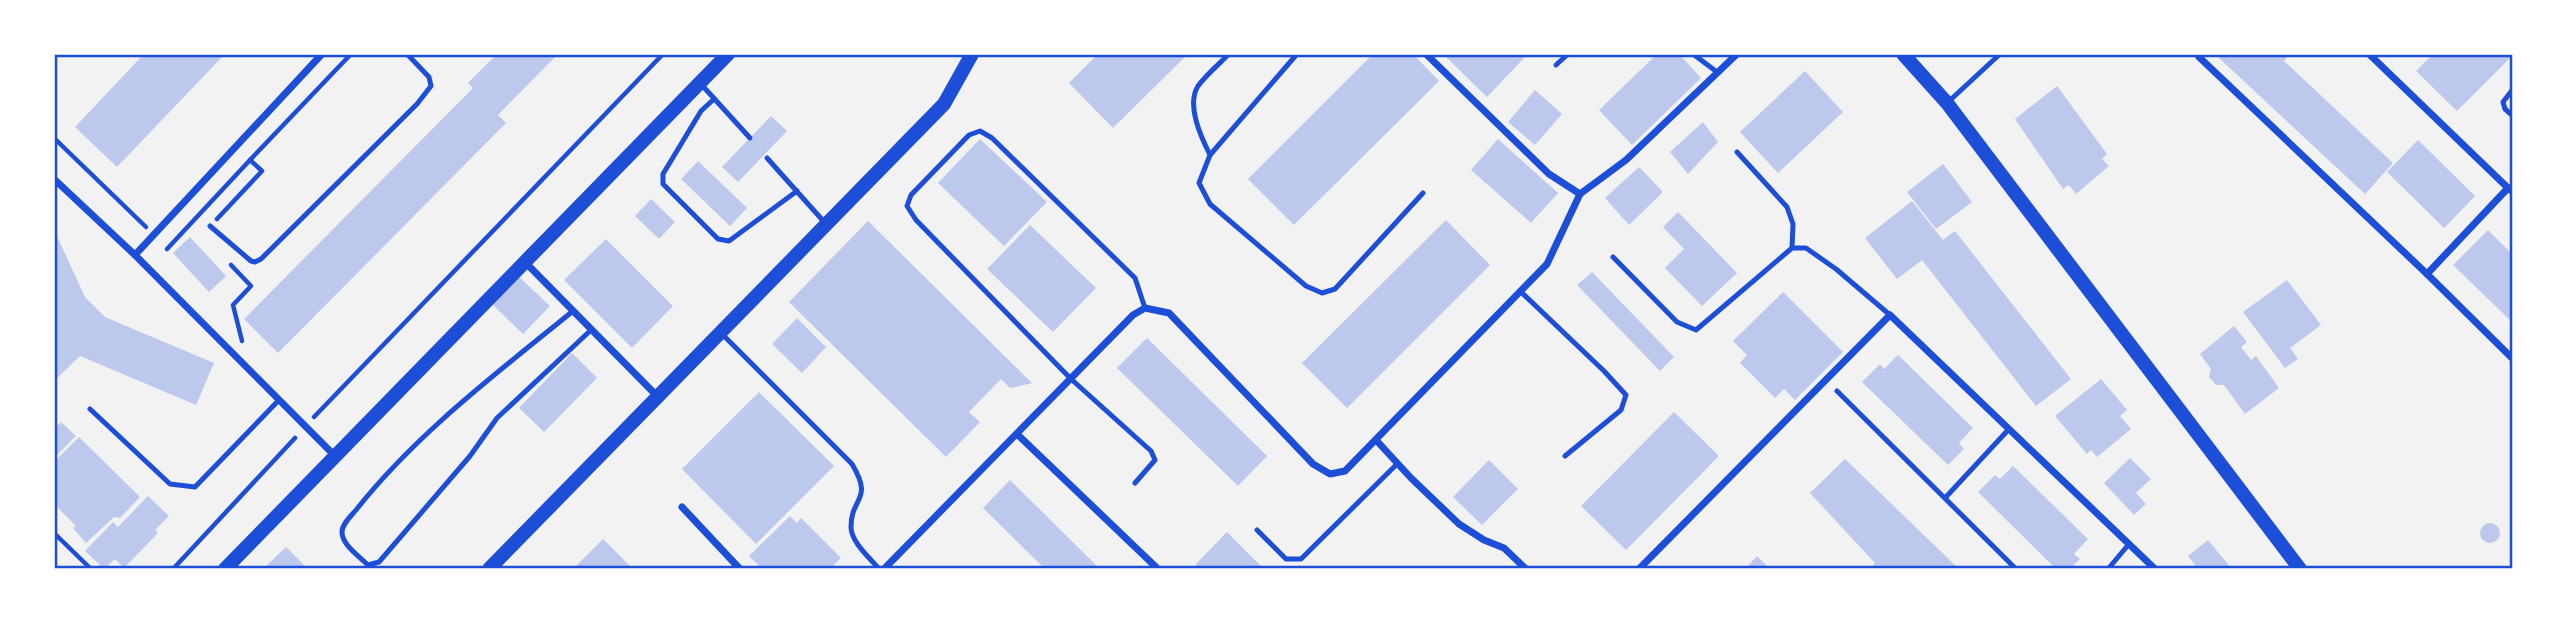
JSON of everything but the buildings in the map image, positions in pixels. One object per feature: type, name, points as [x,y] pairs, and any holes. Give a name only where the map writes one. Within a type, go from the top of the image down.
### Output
[{"type":"main road","points":[[225,569],[728,54]]},
{"type":"main road","points":[[489,569],[944,104],[972,54]]},
{"type":"main road","points":[[1903,54],[1947,103],[2300,569]]},
{"type":"street","points":[[135,255],[322,54]]},
{"type":"street","points":[[1426,54],[1549,174],[1580,194]]},
{"type":"street","points":[[881,569],[1133,315],[1146,309],[1169,313],[1313,464],[1330,474],[1345,471],[1547,264],[1580,194],[1626,160],[1738,54]]},
{"type":"street","points":[[2202,54],[2199,57],[2513,359]]},
{"type":"street","points":[[2373,55],[2510,190],[2427,274]]},
{"type":"street","points":[[54,179],[135,255],[335,456]]},
{"type":"street","points":[[524,262],[657,396]]},
{"type":"street","points":[[1639,569],[1890,315],[2155,569]]},
{"type":"street","points":[[1017,434],[1158,569]]},
{"type":"street","points":[[1376,440],[1459,524],[1484,540],[1504,548],[1526,569]]},
{"type":"street","points":[[682,507],[740,569]]},
{"type":"lane","points":[[210,226],[251,261],[261,259],[417,104],[431,86],[429,77],[407,54]]},
{"type":"lane","points":[[1210,155],[1198,126],[1194,103],[1197,88],[1229,54]]},
{"type":"lane","points":[[1297,54],[1210,155],[1199,183],[1210,204],[1306,286],[1322,293],[1335,289],[1423,193]]},
{"type":"lane","points":[[1556,65],[1568,54]]},
{"type":"lane","points":[[1693,54],[1717,72]]},
{"type":"lane","points":[[1947,103],[2000,54]]},
{"type":"lane","points":[[700,83],[750,138]]},
{"type":"lane","points":[[2513,89],[2502,102],[2513,116]]},
{"type":"lane","points":[[714,99],[701,111],[669,164],[663,174],[663,184],[718,239],[729,241],[797,191]]},
{"type":"lane","points":[[1135,483],[1155,460],[1151,451],[1071,379],[916,220],[907,206],[911,195],[969,135],[980,131],[992,138],[1135,278],[1146,309]]},
{"type":"lane","points":[[1737,152],[1787,207],[1793,225],[1792,248]]},
{"type":"lane","points":[[767,158],[827,224]]},
{"type":"lane","points":[[1613,257],[1677,322],[1696,330],[1792,248],[1806,248],[1836,269],[1890,315]]},
{"type":"lane","points":[[1520,291],[1626,395],[1621,410],[1565,456]]},
{"type":"lane","points":[[572,311],[417,442],[369,493],[342,527],[341,535],[345,543],[368,565],[379,562],[470,456],[497,418],[591,330]]},
{"type":"lane","points":[[720,332],[852,464],[862,481],[862,494],[850,529],[858,543],[881,569]]},
{"type":"lane","points":[[1837,391],[2016,569]]},
{"type":"lane","points":[[90,409],[170,484],[195,487],[278,401]]},
{"type":"lane","points":[[1945,498],[2009,429]]},
{"type":"lane","points":[[1257,530],[1286,559],[1301,559],[1398,463]]},
{"type":"lane","points":[[2108,569],[2129,544]]},
{"type":"path","points":[[250,160],[351,54]]},
{"type":"path","points":[[313,418],[663,54]]},
{"type":"path","points":[[54,138],[146,228],[156,218]]},
{"type":"path","points":[[173,569],[295,438]]},
{"type":"path","points":[[54,533],[91,569]]}]
